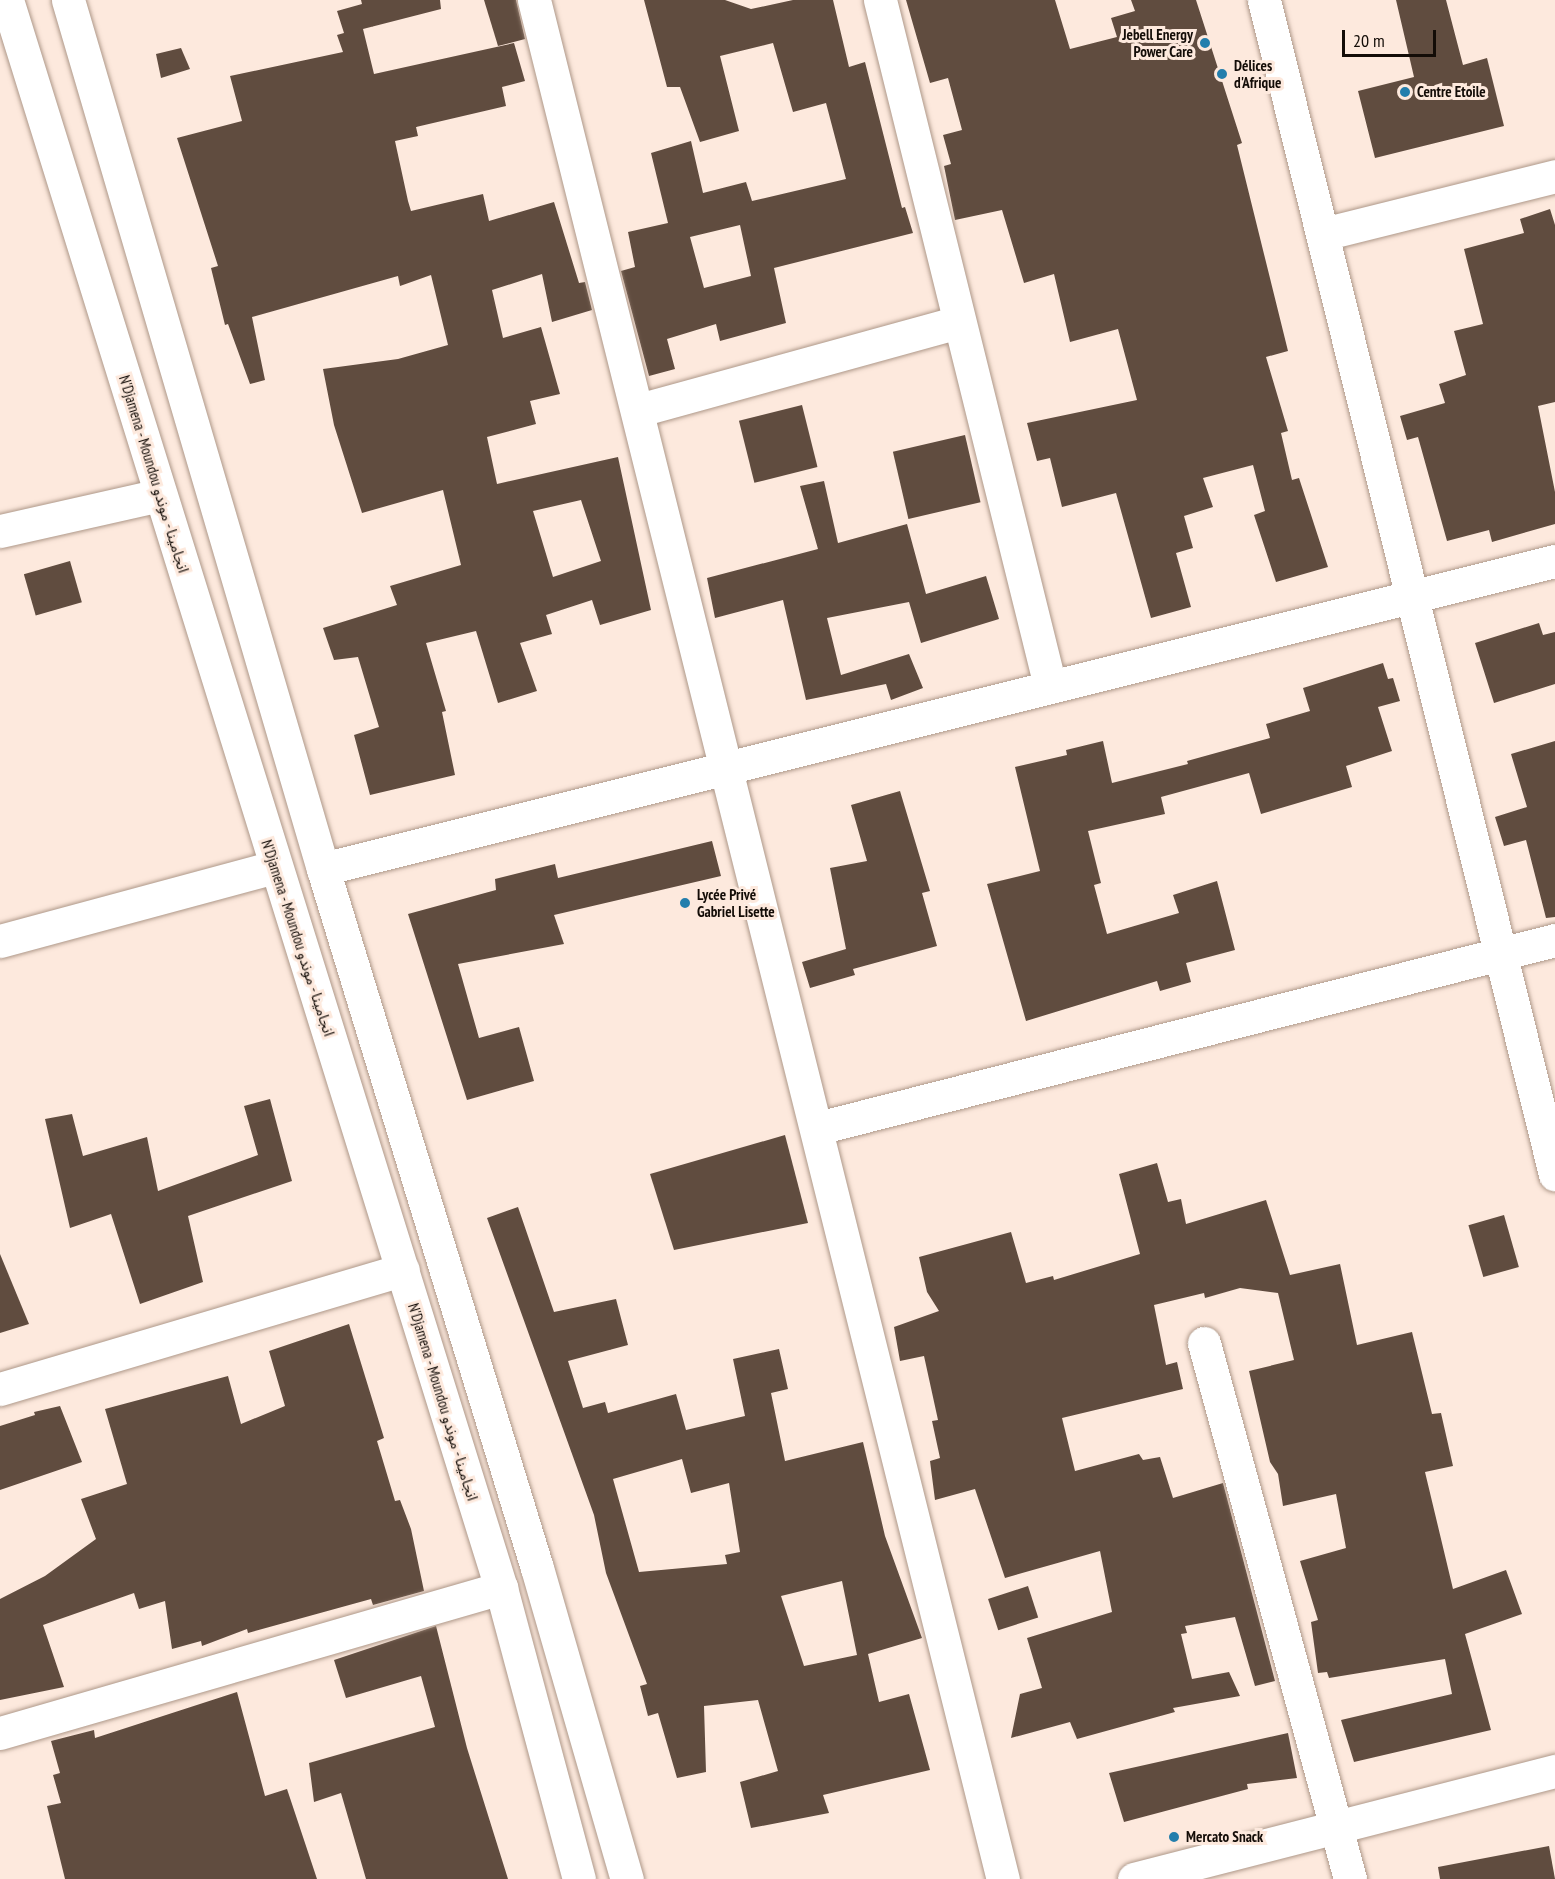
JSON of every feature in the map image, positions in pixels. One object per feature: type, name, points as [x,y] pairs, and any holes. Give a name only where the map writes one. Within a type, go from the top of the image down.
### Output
[{"type":"street","name":"N'Djamena - Moundou انجامينا - موندو","points":[[7,0],[501,1588],[579,1879]]},
{"type":"street","points":[[68,0],[323,869],[537,1568],[627,1879]]},
{"type":"street","points":[[534,0],[639,410],[724,771],[818,1128],[1003,1879]]},
{"type":"street","points":[[880,0],[1050,686]]},
{"type":"street","points":[[1264,0],[1414,595],[1555,1174]]},
{"type":"street","points":[[1323,234],[1555,176]]},
{"type":"street","points":[[639,410],[959,322]]},
{"type":"street","points":[[0,531],[160,495]]},
{"type":"street","points":[[323,869],[724,771],[1050,686],[1555,561]]},
{"type":"street","points":[[0,941],[275,867]]},
{"type":"street","points":[[818,1128],[1555,940]]},
{"type":"street","points":[[0,1389],[403,1269]]},
{"type":"street","points":[[1204,1343],[1350,1879]]},
{"type":"street","points":[[0,1733],[501,1588]]},
{"type":"street","points":[[1134,1879],[1555,1771]]},
{"type":"building","points":[[361,0],[440,0],[441,9],[363,29],[374,74],[514,43],[525,81],[502,87],[506,106],[416,127],[418,136],[395,141],[408,201],[411,211],[483,194],[489,221],[554,202],[579,283],[585,282],[592,310],[552,322],[542,274],[492,290],[503,338],[541,327],[560,394],[530,401],[536,424],[487,437],[497,484],[618,457],[651,610],[600,625],[592,600],[546,615],[552,634],[520,643],[537,691],[498,703],[476,631],[426,643],[446,711],[442,712],[455,775],[370,795],[354,735],[379,727],[358,657],[334,660],[323,628],[397,605],[390,586],[461,565],[443,490],[362,513],[334,425],[323,369],[398,359],[448,345],[431,275],[400,286],[398,276],[252,317],[265,380],[250,384],[228,324],[225,325],[211,268],[218,266],[177,138],[242,121],[230,76],[343,52],[337,35],[344,33],[337,11],[362,4]],"holes":[[[581,500],[601,561],[553,577],[533,511]]]},
{"type":"building","points":[[484,0],[516,0],[525,39],[498,46]]},
{"type":"building","points":[[644,0],[725,0],[751,9],[793,0],[833,0],[849,67],[865,62],[902,208],[905,207],[913,233],[774,268],[786,323],[720,341],[716,324],[667,339],[675,369],[649,376],[621,271],[635,267],[628,232],[668,223],[651,153],[691,141],[703,193],[746,182],[752,201],[846,179],[826,103],[793,112],[773,43],[720,56],[739,131],[700,142],[680,87],[667,87]],"holes":[[[740,225],[751,276],[704,288],[690,237]]]},
{"type":"building","points":[[906,0],[1055,0],[1070,49],[1117,37],[1111,18],[1135,11],[1131,0],[1196,0],[1242,143],[1237,145],[1288,351],[1266,357],[1288,431],[1281,433],[1292,480],[1299,478],[1328,567],[1276,582],[1254,515],[1265,511],[1253,465],[1203,478],[1213,507],[1184,516],[1193,548],[1176,553],[1191,607],[1151,618],[1116,493],[1062,507],[1050,458],[1037,461],[1027,423],[1137,400],[1118,329],[1070,342],[1054,274],[1024,283],[1002,210],[955,220],[944,166],[951,164],[943,135],[962,130],[948,78],[930,83]]},
{"type":"building","points":[[1396,0],[1446,0],[1463,65],[1487,58],[1504,126],[1375,158],[1358,91],[1414,77]]},
{"type":"building","points":[[181,48],[190,69],[161,78],[156,54]]},
{"type":"building","points":[[1550,209],[1555,225],[1555,402],[1538,406],[1555,492],[1555,524],[1492,542],[1489,530],[1447,541],[1418,437],[1407,440],[1400,416],[1445,403],[1439,384],[1466,375],[1454,331],[1483,324],[1464,249],[1524,233],[1520,219]]},
{"type":"building","points":[[802,405],[817,467],[754,483],[739,421]]},
{"type":"building","points":[[965,435],[981,502],[908,519],[893,452]]},
{"type":"building","points":[[824,481],[838,543],[907,524],[926,594],[986,576],[999,619],[921,643],[909,602],[827,618],[841,675],[909,654],[923,688],[891,700],[886,684],[806,700],[783,600],[715,618],[707,578],[818,549],[800,486]]},
{"type":"building","points":[[70,561],[82,602],[36,616],[24,574]]},
{"type":"building","points":[[1539,623],[1543,635],[1555,632],[1555,684],[1494,703],[1475,643]]},
{"type":"building","points":[[1383,663],[1388,679],[1393,678],[1400,701],[1378,707],[1392,751],[1346,766],[1352,787],[1261,814],[1249,773],[1161,797],[1165,814],[1088,831],[1101,883],[1094,885],[1107,934],[1179,913],[1173,895],[1217,881],[1235,950],[1186,963],[1191,982],[1160,991],[1157,981],[1026,1021],[987,884],[1040,871],[1015,767],[1067,755],[1066,750],[1103,741],[1112,783],[1188,764],[1187,761],[1270,738],[1266,724],[1310,711],[1303,688]]},
{"type":"building","points":[[1555,741],[1555,917],[1546,918],[1526,840],[1504,846],[1495,817],[1527,807],[1511,754]]},
{"type":"building","points":[[900,791],[930,891],[922,893],[937,946],[853,969],[855,975],[810,988],[802,962],[846,949],[830,868],[867,861],[851,805]]},
{"type":"building","points":[[712,841],[721,876],[554,915],[564,944],[458,964],[479,1038],[519,1027],[534,1081],[467,1100],[408,914],[496,890],[495,879],[555,864],[558,878]]},
{"type":"building","points":[[270,1099],[292,1181],[188,1216],[203,1282],[140,1304],[111,1214],[70,1228],[45,1119],[72,1114],[83,1156],[147,1137],[158,1191],[258,1155],[244,1106]]},
{"type":"building","points":[[785,1135],[808,1223],[674,1250],[650,1174]]},
{"type":"building","points":[[1157,1163],[1168,1202],[1181,1199],[1186,1224],[1266,1200],[1290,1275],[1340,1264],[1357,1345],[1412,1332],[1432,1414],[1441,1413],[1453,1466],[1425,1472],[1453,1589],[1506,1570],[1522,1614],[1465,1634],[1491,1730],[1354,1762],[1341,1720],[1452,1694],[1445,1659],[1329,1678],[1327,1672],[1318,1673],[1311,1622],[1318,1620],[1300,1561],[1346,1548],[1336,1494],[1283,1506],[1278,1474],[1270,1462],[1249,1371],[1294,1360],[1278,1293],[1240,1288],[1205,1298],[1204,1293],[1154,1305],[1166,1365],[1177,1362],[1183,1389],[1062,1418],[1075,1471],[1139,1454],[1143,1460],[1160,1457],[1173,1498],[1223,1483],[1275,1681],[1255,1686],[1235,1617],[1185,1626],[1187,1633],[1181,1634],[1192,1679],[1229,1672],[1240,1696],[1173,1708],[1175,1712],[1077,1739],[1070,1722],[1011,1738],[1020,1694],[1042,1688],[1027,1638],[1112,1612],[1100,1551],[1005,1578],[975,1489],[935,1500],[930,1461],[940,1458],[932,1421],[938,1420],[924,1356],[900,1361],[894,1327],[939,1311],[927,1292],[919,1257],[1011,1232],[1026,1283],[1053,1276],[1054,1280],[1140,1254],[1119,1174]]},
{"type":"building","points":[[518,1207],[554,1312],[616,1299],[628,1345],[568,1361],[583,1408],[605,1402],[608,1413],[676,1394],[686,1430],[745,1416],[733,1359],[779,1349],[788,1389],[771,1393],[785,1461],[863,1442],[885,1536],[922,1638],[868,1654],[879,1702],[909,1694],[930,1770],[823,1795],[829,1813],[751,1828],[740,1782],[778,1771],[758,1700],[704,1706],[706,1772],[677,1778],[658,1713],[648,1716],[640,1686],[647,1684],[606,1573],[594,1515],[487,1218]],"holes":[[[682,1459],[691,1493],[729,1483],[740,1552],[725,1555],[727,1564],[639,1572],[613,1479]],[[842,1581],[857,1655],[804,1666],[781,1596]]]},
{"type":"building","points":[[1504,1215],[1519,1267],[1483,1277],[1468,1225]]},
{"type":"building","points":[[0,1254],[29,1324],[0,1333]]},
{"type":"building","points":[[349,1324],[384,1438],[377,1441],[395,1501],[400,1500],[411,1529],[424,1591],[373,1605],[371,1599],[248,1633],[247,1629],[202,1646],[201,1641],[172,1649],[165,1601],[139,1609],[134,1593],[43,1625],[64,1687],[0,1700],[0,1599],[45,1576],[96,1539],[81,1499],[127,1484],[105,1409],[228,1376],[241,1424],[285,1406],[269,1351]]},
{"type":"building","points":[[60,1406],[82,1462],[0,1490],[0,1426],[35,1415],[34,1412]]},
{"type":"building","points":[[1028,1586],[1038,1617],[998,1630],[988,1599]]},
{"type":"building","points":[[436,1626],[467,1748],[508,1879],[366,1879],[341,1793],[314,1802],[309,1763],[435,1727],[421,1676],[346,1698],[334,1660]]},
{"type":"building","points":[[237,1692],[265,1796],[287,1789],[317,1879],[65,1879],[47,1806],[61,1803],[53,1775],[60,1773],[51,1741],[94,1730],[95,1738]]},
{"type":"building","points":[[1288,1733],[1297,1778],[1247,1784],[1248,1789],[1124,1822],[1109,1773]]},
{"type":"building","points":[[1549,1846],[1555,1879],[1440,1879],[1438,1867]]},
{"type":"place","name":"Jebell Energy Power Care","points":[[1205,43]]},
{"type":"place","name":"Délices d'Afrique","points":[[1222,74]]},
{"type":"place","name":"Centre Etoile","points":[[1405,92]]},
{"type":"place","name":"Lycée Privé Gabriel Lisette","points":[[685,903]]},
{"type":"place","name":"Mercato Snack","points":[[1174,1837]]}]
